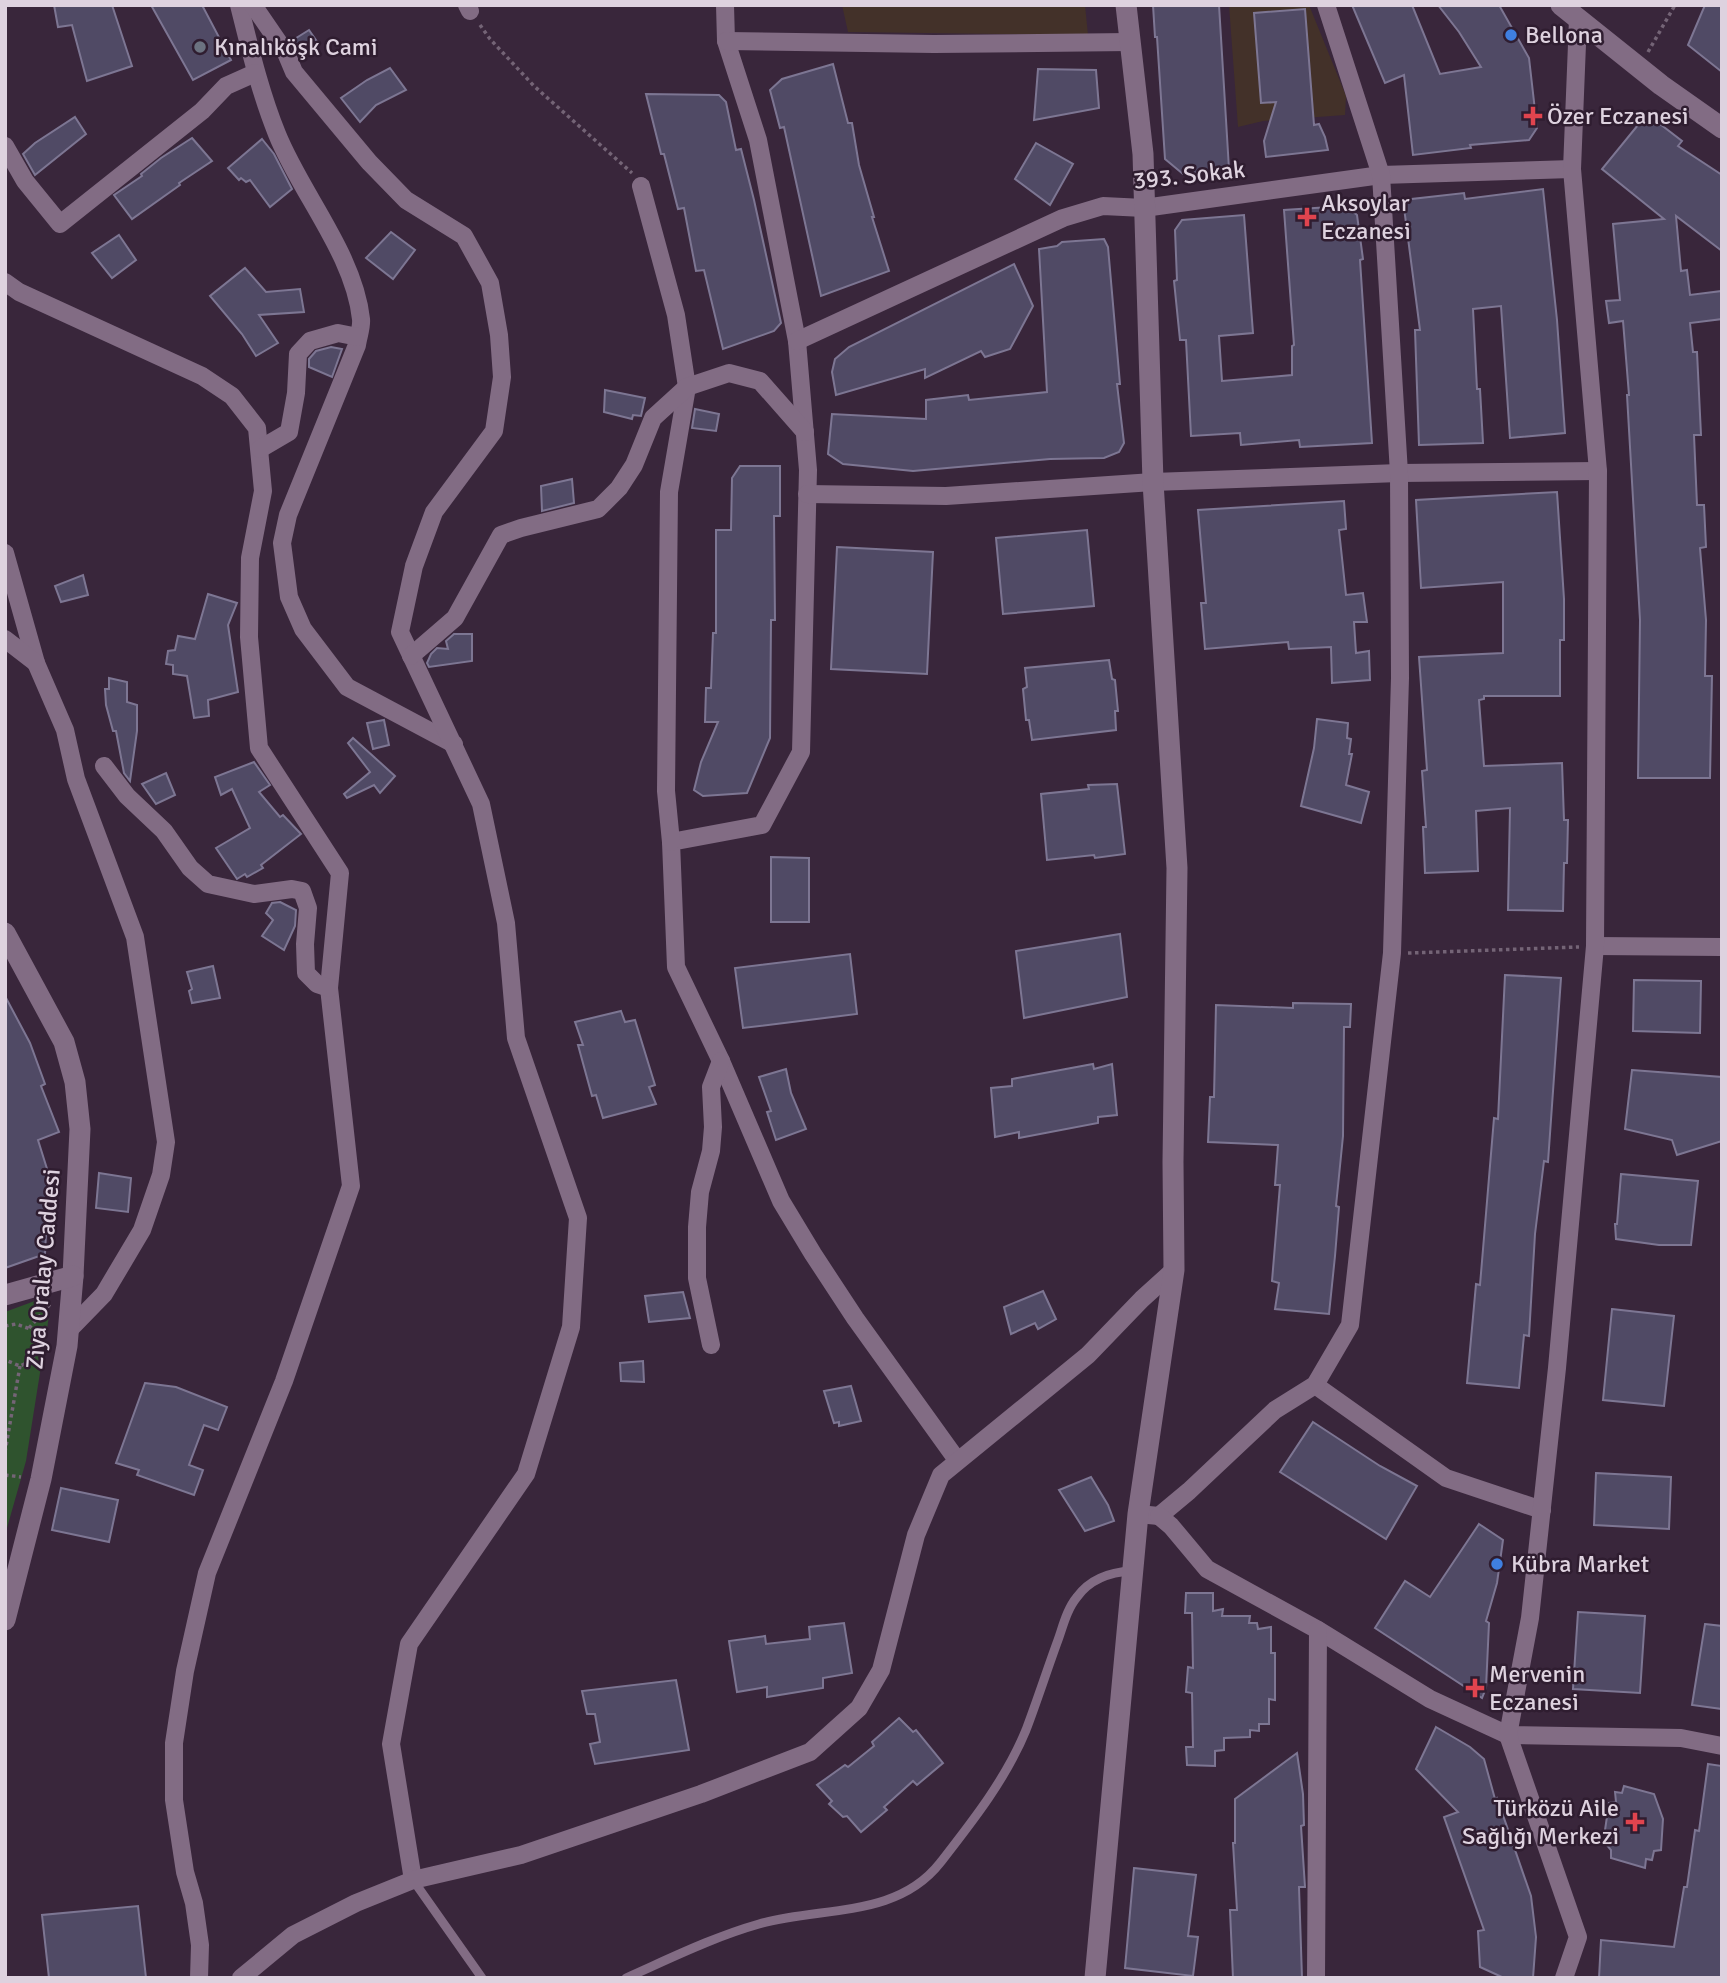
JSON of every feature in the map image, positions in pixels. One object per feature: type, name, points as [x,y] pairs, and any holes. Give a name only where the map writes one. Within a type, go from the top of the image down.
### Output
[{"type":"street","points":[[239,5],[265,103],[293,170],[343,258],[355,287],[361,321],[358,337],[288,515],[282,543],[289,597],[303,629],[347,687],[454,744]]},
{"type":"street","points":[[253,5],[286,53],[294,72],[369,162],[406,200],[464,236],[490,283],[499,335],[502,377],[494,431],[434,512],[414,566],[400,632],[481,804],[506,923],[516,1038],[578,1219],[571,1327],[526,1475],[410,1644],[391,1744],[412,1880]]},
{"type":"street","points":[[671,842],[762,825],[801,752],[807,495],[797,341],[758,140],[726,41],[725,5]]},
{"type":"street","points":[[1095,1978],[1133,1571],[1148,1515],[1174,1270],[1177,868],[1153,482],[1143,154],[1126,5]]},
{"type":"street","points":[[1148,1515],[1189,1491],[1275,1410],[1315,1385],[1350,1325],[1392,953],[1400,678],[1399,473],[1381,175],[1326,5]]},
{"type":"street","points":[[1561,5],[1722,128]]},
{"type":"street","points":[[1564,1978],[1578,1937],[1508,1735],[1530,1618],[1542,1510],[1595,946],[1598,471],[1572,169],[1578,19]]},
{"type":"street","points":[[726,41],[934,44],[1130,42]]},
{"type":"street","points":[[5,146],[25,181],[60,224],[202,111],[226,86],[255,73]]},
{"type":"street","name":"393. Sokak","points":[[797,341],[1063,218],[1103,206],[1144,208],[1381,175],[1572,169]]},
{"type":"street","points":[[641,186],[676,315],[687,387],[669,492],[666,791],[676,967],[781,1201],[813,1254],[957,1460]]},
{"type":"street","points":[[5,282],[19,292],[202,376],[232,396],[257,428],[263,491],[250,558],[249,638],[258,748],[341,873],[329,988],[351,1186],[284,1381],[207,1573],[185,1671],[174,1743],[174,1801],[200,1945],[199,1978]]},
{"type":"street","points":[[260,449],[289,432],[296,393],[295,369],[298,354],[310,341],[338,333],[358,337]]},
{"type":"street","points":[[411,656],[455,618],[501,536],[598,509],[619,488],[634,465],[653,418],[687,387],[729,373],[760,381],[805,432]]},
{"type":"street","points":[[807,495],[946,496],[1153,482],[1399,473],[1598,471]]},
{"type":"street","points":[[5,553],[36,663],[65,730],[76,779],[135,937],[166,1142],[161,1175],[142,1230],[104,1294],[68,1331]]},
{"type":"street","points":[[5,639],[36,663]]},
{"type":"street","points":[[104,766],[127,796],[164,831],[190,868],[208,884],[254,894],[292,889],[302,891],[309,908],[305,944],[306,973],[317,984],[329,988]]},
{"type":"street","name":"Ziya Oralay Caddesi","points":[[5,933],[64,1042],[75,1082],[80,1129],[68,1331],[41,1479],[5,1620]]},
{"type":"street","points":[[1595,946],[1722,947]]},
{"type":"street","points":[[711,1345],[697,1278],[697,1227],[700,1192],[712,1139],[710,1087],[720,1061]]},
{"type":"street","points":[[241,1978],[293,1935],[356,1903],[412,1880],[521,1855],[701,1794],[810,1752],[859,1708],[881,1670],[916,1535],[941,1475],[1088,1355],[1174,1270]]},
{"type":"street","points":[[5,1295],[73,1276]]},
{"type":"street","points":[[1315,1385],[1446,1479],[1542,1510]]},
{"type":"street","points":[[1148,1515],[1171,1526],[1207,1569],[1318,1630],[1430,1699],[1508,1735],[1681,1738],[1722,1746]]},
{"type":"street","points":[[1316,1978],[1318,1630]]},
{"type":"lane","points":[[626,1978],[758,1924],[880,1903],[917,1885],[937,1866],[987,1800],[1013,1758],[1071,1604],[1094,1581],[1119,1571],[1133,1571]]},
{"type":"lane","points":[[412,1880],[482,1978]]},
{"type":"path","points":[[1639,67],[1675,5]]},
{"type":"path","points":[[468,8],[489,39],[534,86],[628,167],[641,186]]},
{"type":"path","points":[[1392,953],[1595,946]]},
{"type":"path","points":[[5,1326],[16,1324],[29,1328],[37,1338],[39,1348],[29,1362],[20,1366],[5,1360]]},
{"type":"path","points":[[5,1451],[20,1366]]},
{"type":"shaded area","points":[[842,5],[1085,5],[1088,35],[848,32]]},
{"type":"shaded area","points":[[1229,5],[1309,5],[1346,96],[1345,115],[1263,121],[1238,127]]},
{"type":"green space","points":[[40,1299],[49,1316],[26,1461],[5,1535],[5,1312]]},
{"type":"building","points":[[54,5],[112,5],[132,66],[87,81],[72,25],[58,27]]},
{"type":"building","name":"Kınalıköşk Cami","points":[[151,5],[202,5],[231,60],[193,80]]},
{"type":"building","points":[[1153,5],[1219,5],[1229,169],[1183,174],[1165,159]]},
{"type":"building","points":[[1352,5],[1412,5],[1440,74],[1481,67],[1438,5],[1499,5],[1529,58],[1537,128],[1529,140],[1470,145],[1471,148],[1413,155],[1404,75],[1385,83]]},
{"type":"building","points":[[1705,5],[1722,5],[1722,72],[1688,45]]},
{"type":"building","points":[[1305,9],[1314,125],[1319,124],[1328,150],[1266,157],[1264,141],[1276,102],[1261,103],[1254,13]]},
{"type":"building","points":[[309,30],[318,43],[303,54],[293,40]]},
{"type":"building","points":[[833,64],[848,123],[852,123],[872,217],[889,271],[821,296],[784,127],[780,128],[770,90],[782,79]]},
{"type":"building","points":[[390,68],[406,90],[376,105],[360,122],[341,98]]},
{"type":"building","points":[[1038,69],[1096,70],[1099,108],[1034,120]]},
{"type":"building","points":[[646,94],[719,95],[726,102],[736,150],[741,149],[754,200],[781,323],[774,331],[723,349],[704,270],[696,271],[684,208],[678,209]]},
{"type":"building","points":[[1647,114],[1682,141],[1678,146],[1722,175],[1722,251],[1676,216],[1681,271],[1687,270],[1690,295],[1722,291],[1722,319],[1690,323],[1693,352],[1697,352],[1701,435],[1694,435],[1697,505],[1704,505],[1706,547],[1700,548],[1706,620],[1705,676],[1712,676],[1710,778],[1638,778],[1640,620],[1629,395],[1623,321],[1609,323],[1606,301],[1620,300],[1613,224],[1664,219],[1602,169]]},
{"type":"building","points":[[75,117],[86,134],[35,175],[23,154]]},
{"type":"building","points":[[192,138],[212,161],[132,219],[114,195],[142,176],[141,174],[161,158]]},
{"type":"building","points":[[262,139],[274,154],[292,189],[270,207],[250,180],[239,180],[228,168]]},
{"type":"building","points":[[1036,143],[1073,164],[1050,205],[1015,179]]},
{"type":"building","points":[[1543,189],[1557,320],[1565,433],[1510,438],[1501,306],[1473,309],[1483,443],[1419,445],[1415,330],[1420,330],[1403,200],[1464,193],[1465,199]]},
{"type":"building","points":[[1346,206],[1357,215],[1363,259],[1360,260],[1372,443],[1300,447],[1299,440],[1241,445],[1240,433],[1191,436],[1186,340],[1180,340],[1174,281],[1177,280],[1175,230],[1182,220],[1244,215],[1253,333],[1219,336],[1222,381],[1292,375],[1294,345],[1284,210]]},
{"type":"building","points":[[391,232],[415,250],[393,279],[366,258]]},
{"type":"building","points":[[119,235],[136,260],[112,278],[92,253]]},
{"type":"building","points":[[1104,239],[1108,247],[1120,384],[1117,384],[1124,443],[1119,452],[1104,458],[1050,459],[913,471],[843,464],[828,454],[832,414],[926,419],[926,400],[968,395],[969,400],[1047,392],[1039,249],[1057,246],[1062,242]]},
{"type":"building","points":[[1014,264],[1033,306],[1010,349],[985,357],[981,351],[925,378],[925,369],[836,395],[832,372],[835,359],[849,347]]},
{"type":"building","points":[[245,268],[266,292],[300,289],[304,312],[259,315],[278,343],[256,356],[242,334],[210,296]]},
{"type":"building","points":[[331,347],[342,349],[332,377],[309,367],[309,359],[316,351]]},
{"type":"building","points":[[605,390],[645,398],[641,416],[633,415],[632,419],[604,412]]},
{"type":"building","points":[[695,409],[719,414],[716,431],[692,428]]},
{"type":"building","points":[[740,466],[780,466],[780,516],[774,516],[775,620],[771,620],[770,738],[747,793],[703,796],[694,790],[701,762],[718,722],[705,722],[706,688],[711,688],[713,633],[716,633],[716,530],[731,530],[732,478]]},
{"type":"building","points":[[572,479],[574,503],[542,511],[541,486]]},
{"type":"building","points":[[1557,492],[1564,599],[1564,640],[1560,640],[1560,696],[1484,696],[1484,699],[1479,700],[1484,766],[1562,763],[1564,820],[1568,820],[1563,911],[1508,910],[1510,808],[1476,811],[1478,871],[1425,873],[1423,827],[1426,827],[1422,771],[1427,770],[1419,657],[1503,653],[1503,582],[1421,588],[1416,500]]},
{"type":"building","points":[[1344,501],[1346,529],[1339,530],[1346,595],[1363,593],[1367,622],[1354,622],[1356,653],[1369,651],[1370,680],[1332,683],[1331,647],[1289,649],[1288,642],[1205,649],[1201,603],[1206,603],[1198,510]]},
{"type":"building","points":[[1087,530],[1094,606],[1003,614],[996,538]]},
{"type":"building","points":[[837,547],[933,552],[927,674],[831,669]]},
{"type":"building","points":[[83,575],[88,595],[61,602],[55,586]]},
{"type":"building","points":[[208,594],[237,603],[228,625],[238,692],[208,700],[209,716],[194,718],[187,676],[173,674],[173,665],[166,664],[168,651],[175,650],[178,636],[195,639]]},
{"type":"building","points":[[454,634],[472,634],[472,661],[429,667],[427,663],[431,654],[437,648],[448,649],[446,641]]},
{"type":"building","points":[[1109,660],[1112,679],[1115,680],[1118,711],[1115,711],[1116,730],[1032,740],[1029,720],[1026,720],[1023,689],[1027,687],[1025,668]]},
{"type":"building","points":[[109,678],[127,682],[127,702],[137,705],[137,731],[130,781],[124,773],[116,731],[113,731],[106,705],[105,689],[109,689]]},
{"type":"building","points":[[1317,719],[1348,723],[1347,738],[1351,739],[1349,754],[1352,754],[1346,785],[1369,792],[1361,823],[1301,806],[1314,748]]},
{"type":"building","points":[[384,720],[389,745],[373,749],[367,723]]},
{"type":"building","points":[[353,738],[395,776],[380,793],[374,785],[347,798],[344,794],[370,772],[348,743]]},
{"type":"building","points":[[254,762],[270,785],[259,792],[280,817],[283,815],[301,834],[261,865],[263,868],[237,879],[216,848],[250,828],[232,789],[221,795],[215,777]]},
{"type":"building","points":[[166,773],[175,795],[156,804],[142,784]]},
{"type":"building","points":[[1117,784],[1125,854],[1047,860],[1041,794],[1089,789],[1088,785]]},
{"type":"building","points":[[771,857],[809,858],[809,922],[771,922]]},
{"type":"building","points":[[280,902],[296,910],[295,926],[284,950],[262,936],[273,920],[266,913],[272,903]]},
{"type":"building","points":[[1120,934],[1127,997],[1024,1018],[1016,951]]},
{"type":"building","points":[[850,954],[857,1014],[743,1028],[735,968]]},
{"type":"building","points":[[213,966],[220,998],[192,1003],[189,991],[192,989],[187,972]]},
{"type":"building","points":[[1505,975],[1561,978],[1548,1162],[1544,1161],[1535,1234],[1529,1336],[1524,1335],[1519,1388],[1467,1383],[1476,1284],[1480,1285],[1494,1118],[1498,1119]]},
{"type":"building","points":[[1634,980],[1701,981],[1700,1033],[1633,1031]]},
{"type":"building","points":[[5,996],[30,1043],[45,1084],[41,1086],[59,1132],[38,1140],[54,1191],[48,1193],[45,1254],[5,1268]]},
{"type":"building","points":[[1293,1003],[1351,1004],[1350,1027],[1344,1027],[1343,1136],[1329,1314],[1275,1309],[1279,1283],[1272,1281],[1280,1185],[1275,1185],[1278,1145],[1208,1142],[1210,1097],[1214,1097],[1216,1005],[1293,1008]]},
{"type":"building","points":[[621,1011],[625,1022],[635,1020],[655,1085],[649,1087],[656,1104],[603,1118],[596,1095],[592,1096],[578,1045],[583,1045],[575,1022]]},
{"type":"building","points":[[1093,1064],[1094,1069],[1112,1064],[1117,1115],[1098,1117],[1098,1123],[1019,1138],[1019,1132],[995,1137],[991,1088],[1012,1086],[1012,1079]]},
{"type":"building","points":[[786,1069],[791,1093],[806,1129],[776,1140],[767,1112],[771,1111],[759,1077]]},
{"type":"building","points":[[1632,1070],[1722,1077],[1722,1141],[1677,1155],[1672,1140],[1625,1129]]},
{"type":"building","points":[[99,1173],[131,1178],[128,1212],[96,1208]]},
{"type":"building","points":[[1621,1174],[1698,1181],[1691,1245],[1659,1245],[1616,1239],[1615,1224]]},
{"type":"building","points":[[1043,1291],[1056,1319],[1038,1329],[1035,1323],[1011,1334],[1004,1307]]},
{"type":"building","points":[[683,1292],[690,1318],[649,1322],[645,1296]]},
{"type":"building","points":[[1612,1309],[1674,1316],[1664,1406],[1603,1400]]},
{"type":"building","points":[[643,1361],[644,1382],[621,1381],[620,1363]]},
{"type":"building","points":[[145,1383],[176,1387],[227,1407],[218,1430],[204,1425],[189,1465],[203,1470],[194,1495],[137,1475],[139,1470],[116,1463]]},
{"type":"building","points":[[851,1386],[861,1421],[839,1426],[839,1422],[834,1423],[824,1391]]},
{"type":"building","points":[[1313,1422],[1380,1466],[1417,1486],[1386,1539],[1280,1472]]},
{"type":"building","points":[[1596,1473],[1671,1477],[1669,1529],[1594,1525]]},
{"type":"building","points":[[1091,1477],[1114,1521],[1085,1531],[1059,1490]]},
{"type":"building","points":[[61,1488],[118,1500],[109,1542],[52,1530]]},
{"type":"building","points":[[1479,1524],[1503,1540],[1497,1583],[1486,1621],[1489,1623],[1486,1688],[1482,1698],[1375,1628],[1405,1581],[1430,1597]]},
{"type":"building","points":[[1186,1593],[1213,1593],[1213,1611],[1223,1609],[1222,1616],[1250,1616],[1249,1623],[1257,1623],[1258,1629],[1271,1627],[1271,1653],[1275,1653],[1275,1700],[1269,1699],[1269,1724],[1259,1724],[1259,1731],[1250,1730],[1250,1737],[1224,1738],[1224,1750],[1215,1751],[1215,1766],[1187,1765],[1186,1747],[1193,1747],[1192,1693],[1186,1692],[1188,1667],[1193,1668],[1192,1613],[1185,1613]]},
{"type":"building","points":[[1578,1612],[1645,1616],[1640,1693],[1573,1689]]},
{"type":"building","points":[[844,1623],[852,1673],[823,1678],[823,1688],[767,1697],[767,1687],[737,1692],[729,1641],[765,1636],[766,1644],[810,1639],[809,1627]]},
{"type":"building","points":[[1705,1624],[1722,1626],[1722,1709],[1692,1705]]},
{"type":"building","points":[[676,1680],[689,1750],[595,1764],[590,1744],[600,1742],[595,1714],[587,1714],[582,1691]]},
{"type":"building","points":[[899,1718],[913,1732],[916,1730],[943,1763],[917,1785],[913,1781],[884,1807],[887,1810],[861,1832],[847,1816],[843,1817],[829,1804],[832,1801],[817,1785],[845,1765],[848,1767],[874,1746],[872,1742]]},
{"type":"building","points":[[1436,1727],[1470,1747],[1484,1759],[1495,1799],[1497,1798],[1531,1896],[1536,1937],[1533,1978],[1504,1978],[1480,1967],[1478,1931],[1484,1930],[1444,1817],[1458,1812],[1416,1769]]},
{"type":"building","points":[[1297,1753],[1304,1825],[1301,1826],[1305,1887],[1299,1887],[1302,1978],[1233,1978],[1230,1910],[1237,1910],[1233,1843],[1235,1799]]},
{"type":"building","points":[[1708,1764],[1722,1766],[1722,1978],[1599,1978],[1601,1940],[1674,1947],[1684,1887],[1687,1887],[1695,1830],[1699,1831]]},
{"type":"building","name":"Türközü Aile Sağlığı Merkezi","points":[[1624,1786],[1654,1794],[1663,1819],[1661,1850],[1654,1851],[1652,1860],[1646,1859],[1645,1868],[1611,1858],[1611,1850],[1606,1844],[1609,1803],[1616,1802],[1615,1792],[1622,1793]]},
{"type":"building","points":[[1134,1868],[1196,1875],[1188,1936],[1198,1937],[1193,1976],[1125,1968]]},
{"type":"building","points":[[138,1906],[146,1978],[49,1978],[42,1915]]},
{"type":"place","name":"Bellona","points":[[1511,35]]},
{"type":"place","name":"Kınalıköşk Cami","points":[[200,47]]},
{"type":"place","name":"Özer Eczanesi","points":[[1533,116]]},
{"type":"place","name":"Aksoylar Eczanesi","points":[[1307,217]]},
{"type":"place","name":"Kübra Market","points":[[1497,1564]]},
{"type":"place","name":"Mervenin Eczanesi","points":[[1475,1688]]},
{"type":"place","name":"Türközü Aile Sağlığı Merkezi","points":[[1635,1822]]}]
